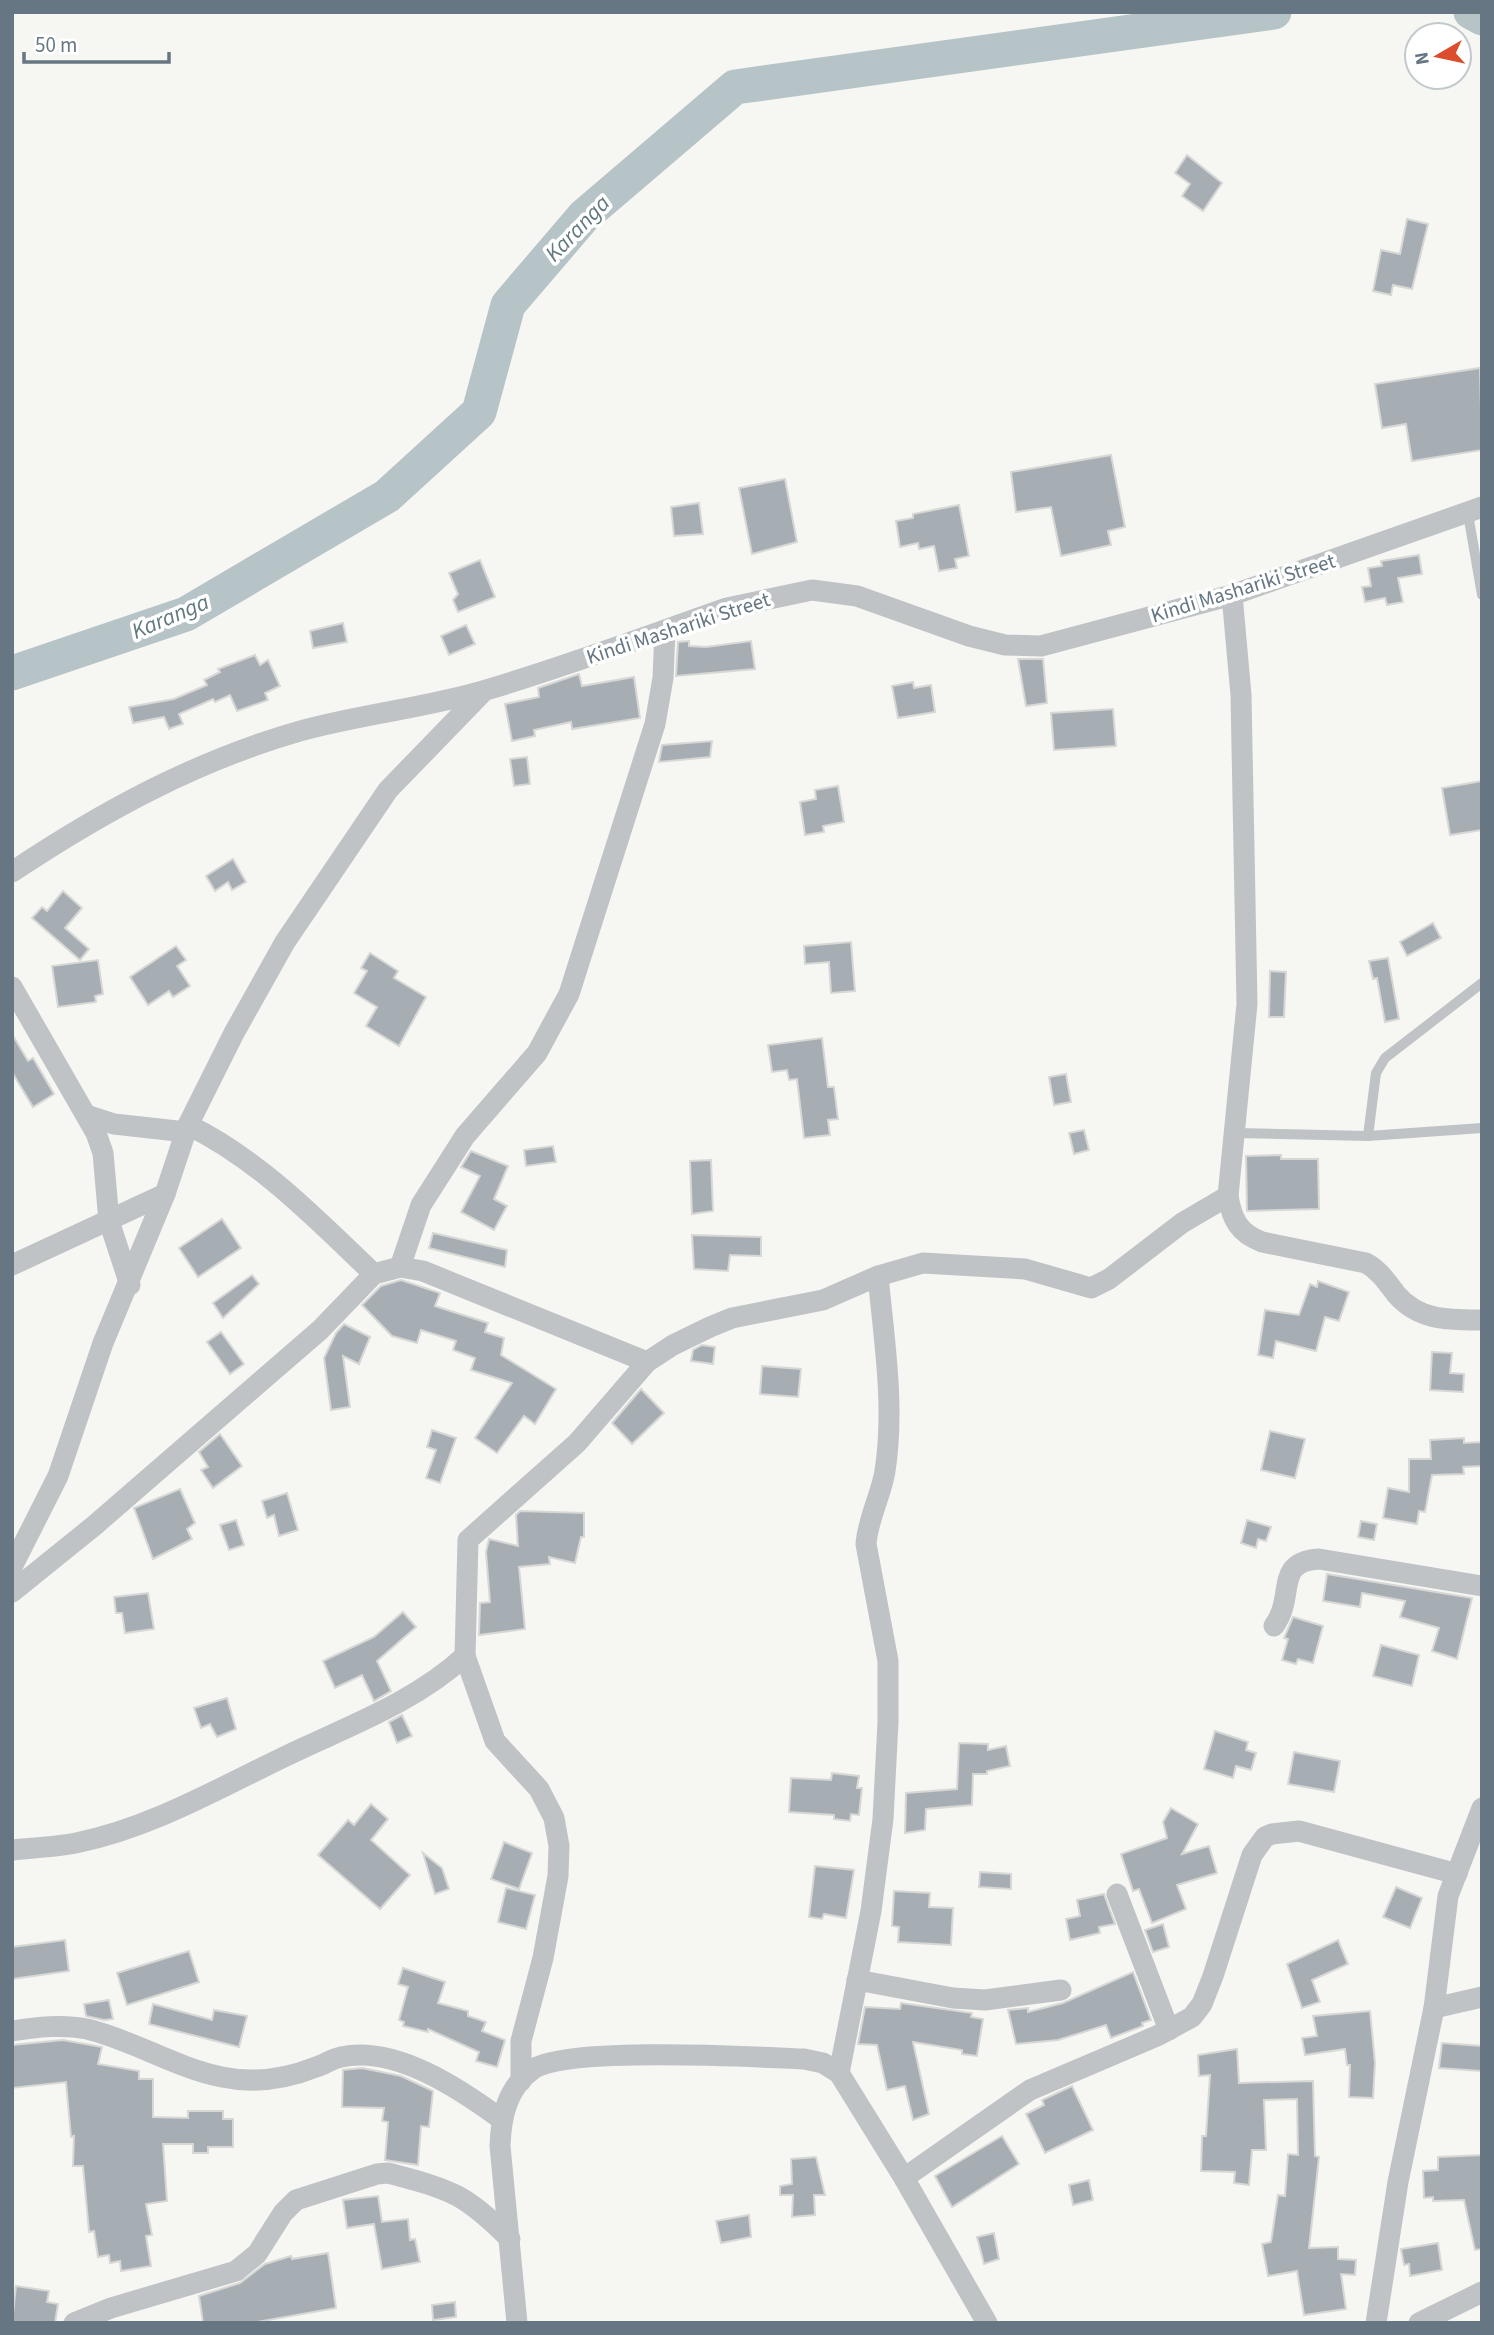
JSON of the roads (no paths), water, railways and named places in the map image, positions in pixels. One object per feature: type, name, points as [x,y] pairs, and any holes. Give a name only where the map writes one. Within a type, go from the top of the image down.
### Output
[{"type":"street","name":"Kindi Mashariki Street","points":[[12,873],[69,834],[138,795],[214,760],[301,731],[484,691],[727,608],[812,590],[857,596],[970,636],[1005,645],[1041,646],[1232,595],[1475,510]]},
{"type":"street","points":[[1232,595],[1241,695],[1247,1004],[1228,1196],[1231,1214],[1247,1236],[1262,1242],[1366,1263],[1375,1268],[1405,1305],[1419,1314],[1457,1320],[1482,1320]]},
{"type":"street","points":[[400,1266],[421,1205],[465,1136],[537,1053],[569,994],[656,724],[663,678],[665,630]]},
{"type":"street","points":[[12,1567],[58,1476],[103,1343],[130,1285],[187,1128],[234,1032],[285,942],[388,790],[484,691]]},
{"type":"street","points":[[12,987],[86,1115],[103,1153],[109,1221],[130,1285]]},
{"type":"street","points":[[86,1115],[114,1124],[187,1128],[238,1153],[296,1201],[374,1274]]},
{"type":"street","points":[[12,1265],[165,1194]]},
{"type":"street","points":[[521,2081],[521,2041],[543,1958],[558,1876],[559,1846],[554,1818],[539,1789],[495,1741],[465,1656],[468,1540],[577,1443],[647,1362],[673,1345],[732,1318],[823,1300],[878,1276],[923,1263],[1025,1269],[1091,1288],[1109,1279],[1182,1223],[1228,1196]]},
{"type":"street","points":[[12,1592],[95,1525],[320,1330],[374,1274],[400,1266],[452,1282],[647,1362]]},
{"type":"street","points":[[839,2073],[871,1911],[883,1819],[888,1722],[888,1661],[866,1544],[867,1529],[885,1472],[888,1429],[885,1348],[878,1276]]},
{"type":"street","points":[[1275,1626],[1286,1604],[1289,1573],[1299,1561],[1320,1559],[1482,1586]]},
{"type":"street","points":[[12,1850],[76,1843],[137,1825],[219,1790],[389,1709],[423,1688],[465,1656]]},
{"type":"street","points":[[1376,2323],[1398,2182],[1434,2008],[1448,1896],[1467,1866],[1480,1821]]},
{"type":"street","points":[[904,2178],[1030,2090],[1169,2030],[1192,2017],[1202,2004],[1249,1864],[1258,1846],[1272,1833],[1299,1831],[1467,1866]]},
{"type":"street","points":[[1117,1894],[1169,2030]]},
{"type":"street","points":[[857,1979],[953,1998],[985,2000],[1061,1990]]},
{"type":"street","points":[[1434,2008],[1482,1997]]},
{"type":"street","points":[[12,2031],[64,2026],[88,2029],[222,2077],[259,2081],[285,2078],[337,2058],[355,2055],[372,2057],[413,2067],[449,2083],[501,2119]]},
{"type":"street","points":[[517,2323],[500,2146],[501,2119],[510,2096],[530,2071],[548,2062],[608,2056],[804,2059],[822,2063],[839,2073],[904,2178],[987,2323]]},
{"type":"street","points":[[74,2323],[111,2308],[236,2271],[257,2254],[283,2213],[296,2200],[377,2174],[388,2173],[460,2195],[477,2206],[510,2239]]},
{"type":"street","points":[[1419,2323],[1482,2292]]},
{"type":"lane","points":[[1475,510],[1482,595]]},
{"type":"lane","points":[[1368,1136],[1376,1073],[1385,1058],[1482,983]]},
{"type":"lane","points":[[1236,1133],[1368,1136],[1482,1128]]},
{"type":"waterway","name":"Karanga","points":[[12,673],[186,614],[387,496],[479,412],[508,305],[584,216],[735,87],[1274,12]]},
{"type":"waterway","name":"Karanga","points":[[1471,12],[1482,18]]}]
